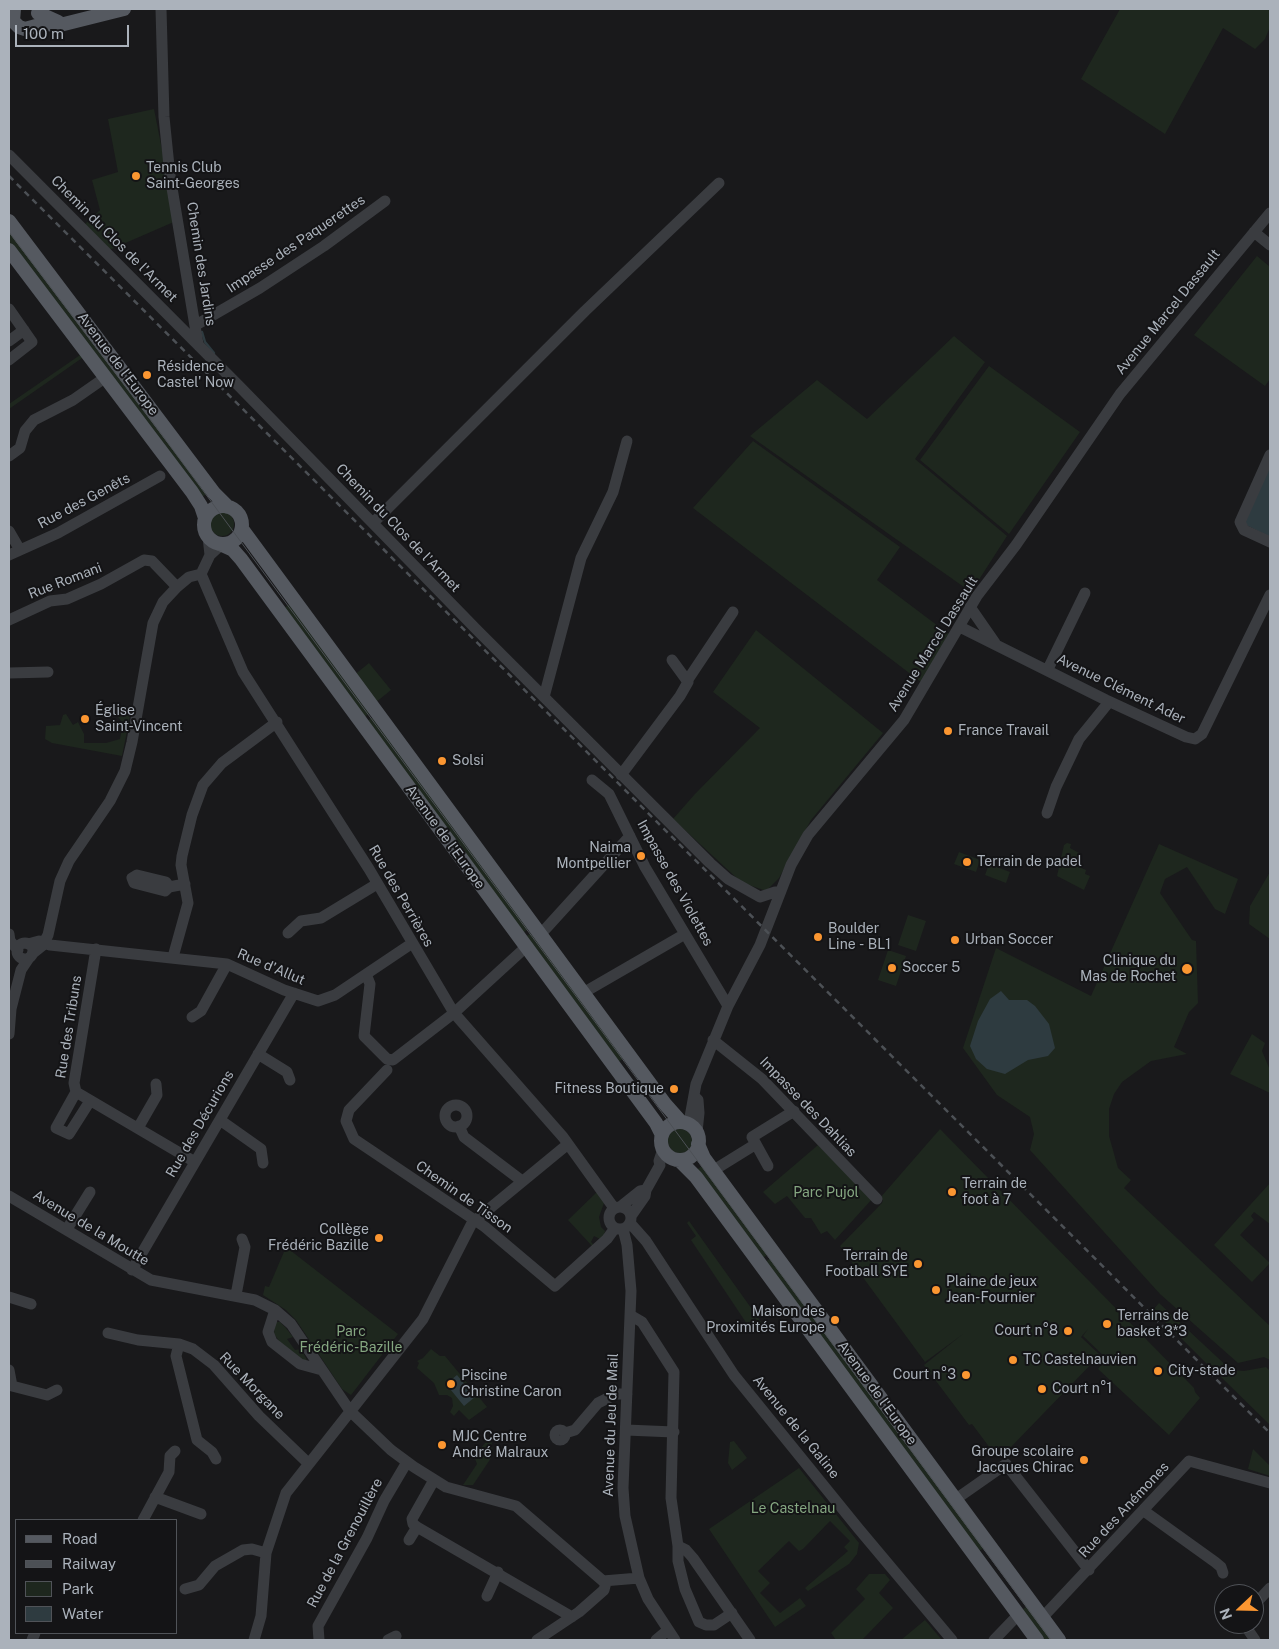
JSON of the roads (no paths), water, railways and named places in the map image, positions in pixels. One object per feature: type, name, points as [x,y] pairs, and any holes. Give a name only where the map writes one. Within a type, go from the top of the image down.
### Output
[{"type":"main road","points":[[15,21],[64,23],[124,9]]},
{"type":"main road","points":[[37,11],[50,20],[64,23]]},
{"type":"main road","points":[[15,21],[37,22],[37,11]]},
{"type":"main road","name":"Avenue de l'Europe","points":[[9,221],[214,492],[228,507]]},
{"type":"main road","name":"Avenue de l'Europe","points":[[10,254],[106,377],[199,503],[205,518]]},
{"type":"main road","points":[[228,507],[238,513],[242,529],[235,540],[222,544],[208,537],[204,525],[205,518],[216,508],[228,507]]},
{"type":"main road","name":"Avenue de l'Europe","points":[[242,529],[671,1112],[698,1138],[702,1155],[1059,1640]]},
{"type":"main road","name":"Avenue de l'Europe","points":[[222,544],[233,550],[241,559],[656,1123],[669,1151],[696,1178],[1037,1640]]},
{"type":"main road","points":[[683,1122],[667,1126],[669,1151],[693,1154],[698,1138]]},
{"type":"street","name":"Chemin des Jardins","points":[[161,9],[164,117],[170,176],[198,344]]},
{"type":"street","name":"Chemin du Clos de l'Armet","points":[[9,155],[728,879],[760,897],[775,892],[780,893]]},
{"type":"street","points":[[373,523],[585,311],[719,183]]},
{"type":"street","name":"Impasse des Paquerettes","points":[[196,325],[276,277],[385,201]]},
{"type":"street","name":"Avenue Marcel Dassault","points":[[683,1122],[690,1118],[696,1084],[713,1040],[728,1006],[760,945],[791,865],[808,835],[904,720],[970,607],[1016,545],[1120,394],[1270,213]]},
{"type":"street","points":[[1254,232],[1270,245]]},
{"type":"street","points":[[9,309],[32,344],[9,360]]},
{"type":"street","points":[[9,341],[24,330]]},
{"type":"street","points":[[9,456],[20,448],[25,431],[34,420],[73,400],[106,377]]},
{"type":"street","points":[[545,694],[580,558],[613,492],[627,441]]},
{"type":"street","points":[[1270,456],[1240,522],[1244,530],[1270,542]]},
{"type":"street","name":"Rue des Genêts","points":[[9,555],[58,533],[160,476]]},
{"type":"street","points":[[9,531],[20,550]]},
{"type":"street","points":[[208,537],[210,555]]},
{"type":"street","points":[[44,942],[62,876],[72,855],[120,783],[132,742],[149,634],[163,602],[189,577],[201,574],[210,555],[222,544]]},
{"type":"street","name":"Rue Romani","points":[[9,620],[50,601],[68,599],[101,584],[144,560],[152,561],[177,587]]},
{"type":"street","name":"Rue des Perrières","points":[[201,574],[242,672],[276,722],[377,884],[411,944],[454,1013],[568,1144],[617,1207]]},
{"type":"street","points":[[1048,669],[1085,593]]},
{"type":"street","name":"Avenue Clément Ader","points":[[960,627],[991,644],[995,643],[1048,669],[1109,702],[1186,738],[1195,739],[1202,734],[1270,595]]},
{"type":"street","points":[[970,607],[995,643]]},
{"type":"street","points":[[622,773],[680,696],[687,680],[733,612]]},
{"type":"street","points":[[672,660],[687,680]]},
{"type":"street","points":[[9,672],[48,672]]},
{"type":"street","points":[[1047,813],[1056,787],[1079,739],[1109,702]]},
{"type":"street","points":[[173,957],[188,903],[181,865],[182,856],[192,815],[204,786],[222,763],[276,722]]},
{"type":"street","name":"Impasse des Violettes","points":[[592,780],[609,794],[645,867],[728,1006]]},
{"type":"street","points":[[540,935],[630,836]]},
{"type":"street","points":[[169,888],[185,884]]},
{"type":"street","points":[[288,933],[301,921],[321,918],[377,884]]},
{"type":"street","points":[[583,993],[685,934]]},
{"type":"street","points":[[9,936],[10,941],[24,951],[11,1009],[9,1034]]},
{"type":"street","name":"Rue d'Allut","points":[[24,951],[44,942],[50,945],[96,948],[227,964],[318,1002],[323,1001],[411,944]]},
{"type":"street","points":[[366,974],[370,984],[364,1036],[388,1060],[398,1058],[454,1013],[526,947]]},
{"type":"street","name":"Rue des Tribuns","points":[[96,948],[74,1083],[76,1092],[195,1162]]},
{"type":"street","points":[[192,1017],[201,1011],[227,964]]},
{"type":"street","name":"Rue des Décurions","points":[[132,1270],[294,993]]},
{"type":"street","name":"Impasse des Dahlias","points":[[713,1040],[762,1078],[877,1199]]},
{"type":"street","points":[[258,1054],[287,1072],[290,1080]]},
{"type":"street","name":"Chemin de Tisson","points":[[387,1070],[349,1110],[346,1121],[354,1139],[474,1220],[555,1286],[625,1224]]},
{"type":"street","points":[[138,1128],[157,1095],[156,1084]]},
{"type":"street","points":[[76,1092],[56,1128],[69,1134],[90,1100]]},
{"type":"street","name":"Avenue Marcel Dassault","points":[[695,1097],[698,1100],[699,1113],[698,1138]]},
{"type":"street","points":[[768,1166],[752,1137],[794,1111]]},
{"type":"street","points":[[220,1120],[261,1149],[263,1163]]},
{"type":"street","points":[[459,1126],[464,1137],[522,1181]]},
{"type":"street","points":[[254,1640],[261,1616],[266,1553],[283,1498],[423,1318],[474,1220],[568,1144]]},
{"type":"street","points":[[714,1170],[756,1144]]},
{"type":"street","points":[[625,1224],[645,1196],[646,1190],[660,1165],[659,1160],[669,1151]]},
{"type":"street","points":[[617,1207],[640,1191],[646,1190]]},
{"type":"street","points":[[66,1229],[90,1192]]},
{"type":"street","name":"Avenue de la Moutte","points":[[9,1196],[145,1277],[159,1282],[236,1295],[255,1300],[275,1310],[291,1324],[350,1411],[407,1462],[446,1487],[516,1506],[596,1578],[606,1582]]},
{"type":"street","points":[[617,1207],[627,1209],[625,1224]]},
{"type":"street","name":"Avenue du Jeu de Mail","points":[[617,1207],[608,1216],[610,1223],[625,1224],[630,1276],[623,1488],[630,1541],[639,1578],[648,1599],[675,1640]]},
{"type":"street","name":"Avenue de la Galine","points":[[625,1224],[646,1241],[740,1382],[952,1640]]},
{"type":"street","points":[[236,1295],[245,1247],[242,1239]]},
{"type":"street","points":[[9,1298],[31,1304]]},
{"type":"street","points":[[275,1310],[268,1332],[272,1342],[300,1364],[322,1370]]},
{"type":"street","points":[[630,1314],[642,1322],[674,1372],[671,1498],[678,1546],[678,1561],[685,1589],[699,1622],[706,1625],[714,1625],[732,1613]]},
{"type":"street","name":"Rue Morgane","points":[[108,1333],[138,1340],[179,1344],[193,1349],[214,1365],[259,1416],[309,1464]]},
{"type":"street","points":[[179,1344],[176,1356],[196,1440],[212,1452],[216,1459]]},
{"type":"street","points":[[9,1370],[12,1386],[47,1395],[57,1390]]},
{"type":"street","points":[[565,1433],[575,1430],[598,1403],[616,1394],[627,1394]]},
{"type":"street","points":[[626,1430],[674,1432]]},
{"type":"street","points":[[144,1519],[169,1472],[170,1456],[175,1450]]},
{"type":"street","name":"Rue des Anémones","points":[[1042,1618],[1089,1570],[1189,1461],[1270,1483]]},
{"type":"street","name":"Rue de la Grenouillère","points":[[319,1640],[318,1626],[367,1538],[384,1501],[407,1462]]},
{"type":"street","points":[[956,1499],[1006,1464],[1089,1570]]},
{"type":"street","points":[[434,1480],[412,1519],[413,1524],[572,1617]]},
{"type":"street","points":[[155,1497],[201,1514]]},
{"type":"street","points":[[1144,1511],[1216,1562],[1221,1567],[1222,1573]]},
{"type":"street","points":[[409,1540],[417,1527]]},
{"type":"street","points":[[678,1546],[686,1550],[750,1640]]},
{"type":"street","points":[[185,1589],[198,1585],[215,1566],[244,1550],[252,1549],[266,1553]]},
{"type":"street","points":[[487,1596],[498,1572]]},
{"type":"street","points":[[537,1640],[572,1617],[604,1590],[606,1582],[639,1578]]},
{"type":"street","points":[[994,1640],[1018,1615]]},
{"type":"street","points":[[656,1640],[668,1630]]},
{"type":"water","points":[[1270,465],[1270,537],[1244,524]]},
{"type":"water","points":[[1001,991],[1009,1000],[1027,1000],[1035,1006],[1049,1024],[1055,1048],[1048,1056],[1028,1060],[1005,1074],[987,1069],[976,1059],[970,1046],[978,1021],[990,999]]},
{"type":"water","points":[[457,1375],[475,1397],[464,1406],[446,1384]]},
{"type":"waterway","points":[[202,332],[205,342],[214,353]]},
{"type":"tram line","points":[[9,232],[151,420],[1051,1640]]},
{"type":"railway","points":[[9,176],[1270,1433]]},
{"type":"place","name":"Tennis Club Saint-Georges","points":[[136,176]]},
{"type":"place","name":"Résidence Castel' Now","points":[[147,375]]},
{"type":"place","name":"Église Saint-Vincent","points":[[85,719]]},
{"type":"place","name":"France Travail","points":[[948,731]]},
{"type":"place","name":"Solsi","points":[[442,761]]},
{"type":"place","name":"Naima Montpellier","points":[[641,856]]},
{"type":"place","name":"Terrain de padel","points":[[967,862]]},
{"type":"place","name":"Boulder Line - BL1","points":[[818,937]]},
{"type":"place","name":"Urban Soccer","points":[[955,940]]},
{"type":"place","name":"Soccer 5","points":[[892,968]]},
{"type":"place","name":"Clinique du Mas de Rochet","points":[[1187,969]]},
{"type":"place","name":"Fitness Boutique","points":[[674,1089]]},
{"type":"place","name":"Terrain de foot à 7","points":[[952,1192]]},
{"type":"place","name":"Collège Frédéric Bazille","points":[[379,1238]]},
{"type":"place","name":"Terrain de Football SYE","points":[[918,1264]]},
{"type":"place","name":"Plaine de jeux Jean-Fournier","points":[[936,1290]]},
{"type":"place","name":"Maison des Proximités Europe","points":[[835,1320]]},
{"type":"place","name":"Terrains de basket 3*3","points":[[1107,1324]]},
{"type":"place","name":"Court n°8","points":[[1068,1331]]},
{"type":"place","name":"TC Castelnauvien","points":[[1013,1360]]},
{"type":"place","name":"City-stade","points":[[1158,1371]]},
{"type":"place","name":"Court n°3","points":[[966,1375]]},
{"type":"place","name":"Piscine Christine Caron","points":[[451,1384]]},
{"type":"place","name":"Court n°1","points":[[1042,1389]]},
{"type":"place","name":"MJC Centre André Malraux","points":[[442,1445]]},
{"type":"place","name":"Groupe scolaire Jacques Chirac","points":[[1084,1460]]},
{"type":"park label","name":"Parc Pujol","points":[[826,1193]]},
{"type":"park label","name":"Parc Frédéric-Bazille","points":[[351,1340]]},
{"type":"park label","name":"Le Castelnau","points":[[793,1509]]}]
